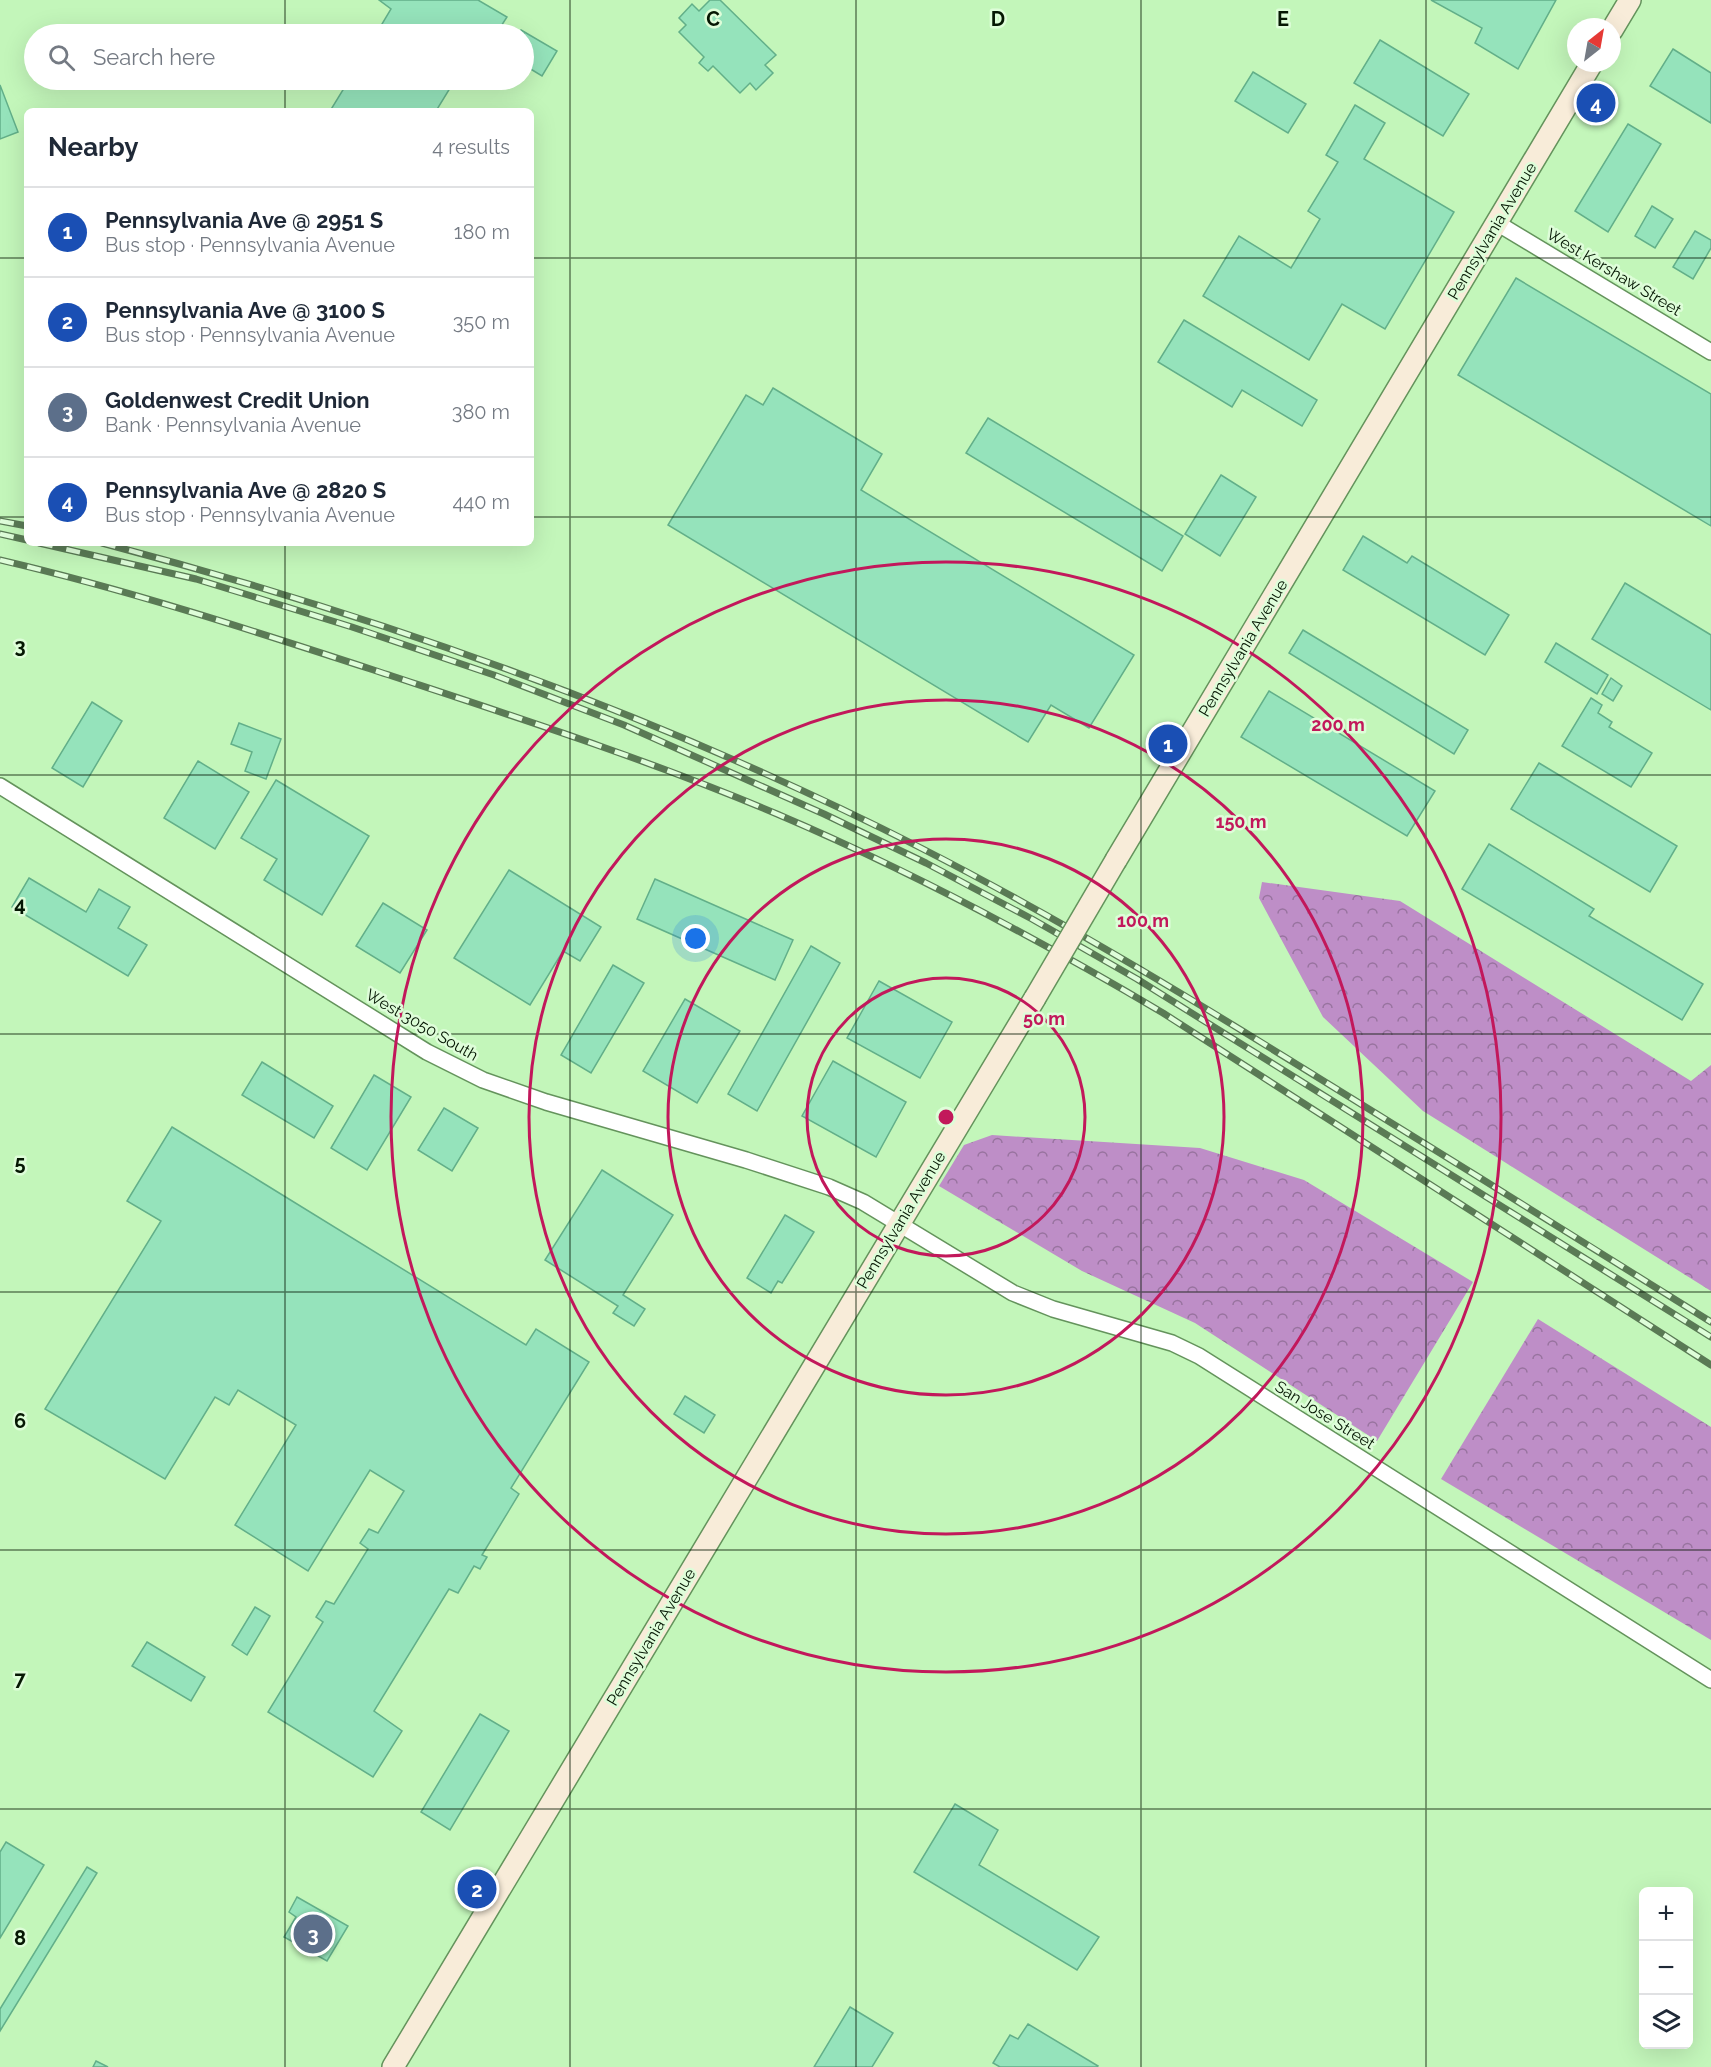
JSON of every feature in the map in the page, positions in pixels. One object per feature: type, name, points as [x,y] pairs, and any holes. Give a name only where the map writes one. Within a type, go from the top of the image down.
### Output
[{"type":"street","points":[[1619,18],[1630,0]]},
{"type":"street","name":"Pennsylvania Avenue","points":[[393,2067],[1035,999],[1588,72]]},
{"type":"street","name":"West Kershaw Street","points":[[1497,223],[1711,352]]},
{"type":"street","name":"West 3050 South","points":[[0,786],[427,1052],[483,1080],[546,1102],[829,1186],[863,1202],[898,1224]]},
{"type":"street","name":"San Jose Street","points":[[898,1224],[1013,1293],[1053,1309],[1172,1343],[1198,1356],[1711,1680]]},
{"type":"green space","points":[[1262,882],[1400,901],[1691,1081],[1711,1065],[1711,1291],[1423,1111],[1323,1017],[1259,898]]},
{"type":"green space","points":[[992,1135],[1200,1148],[1304,1180],[1473,1282],[1377,1441],[1195,1323],[1082,1271],[939,1186],[964,1145]]},
{"type":"green space","points":[[1538,1319],[1711,1427],[1711,1640],[1441,1479]]},
{"type":"building","points":[[379,0],[478,0],[507,17],[502,24],[382,24],[391,9]]},
{"type":"building","points":[[710,0],[720,0],[776,55],[765,65],[773,73],[756,90],[750,83],[740,93],[713,66],[708,71],[699,63],[704,57],[679,32],[686,25],[679,18],[692,4],[699,11]]},
{"type":"building","points":[[1431,0],[1556,0],[1518,69],[1475,43],[1482,28]]},
{"type":"building","points":[[534,38],[557,51],[542,76],[534,71]]},
{"type":"building","points":[[1380,40],[1469,94],[1443,136],[1354,83]]},
{"type":"building","points":[[1673,49],[1711,73],[1711,123],[1650,86]]},
{"type":"building","points":[[1253,72],[1306,104],[1288,133],[1235,101]]},
{"type":"building","points":[[0,85],[18,132],[0,139]]},
{"type":"building","points":[[343,90],[449,90],[438,108],[332,108]]},
{"type":"building","points":[[1355,105],[1385,123],[1364,159],[1454,212],[1385,329],[1342,304],[1309,360],[1203,296],[1239,236],[1291,268],[1320,219],[1308,211],[1338,162],[1326,155]]},
{"type":"building","points":[[1628,124],[1661,144],[1608,232],[1575,211]]},
{"type":"building","points":[[1652,206],[1673,219],[1655,248],[1635,236]]},
{"type":"building","points":[[1695,231],[1711,240],[1711,248],[1693,279],[1673,267]]},
{"type":"building","points":[[1516,278],[1711,394],[1711,526],[1458,375]]},
{"type":"building","points":[[1184,320],[1317,400],[1302,426],[1242,390],[1232,407],[1158,362]]},
{"type":"building","points":[[773,388],[882,454],[861,490],[1134,655],[1089,728],[1051,705],[1028,742],[668,525],[746,395],[763,405]]},
{"type":"building","points":[[988,418],[1183,536],[1162,571],[966,453]]},
{"type":"building","points":[[1221,475],[1256,497],[1220,556],[1185,534]]},
{"type":"building","points":[[1363,536],[1407,563],[1412,556],[1509,615],[1485,655],[1343,570]]},
{"type":"building","points":[[1625,583],[1711,635],[1711,710],[1592,639]]},
{"type":"building","points":[[1303,630],[1468,730],[1454,754],[1289,653]]},
{"type":"building","points":[[1556,643],[1608,675],[1597,694],[1545,662]]},
{"type":"building","points":[[1611,678],[1622,686],[1613,701],[1602,694]]},
{"type":"building","points":[[1269,691],[1435,791],[1407,836],[1241,737]]},
{"type":"building","points":[[1591,698],[1602,705],[1598,713],[1612,722],[1609,727],[1652,753],[1631,787],[1562,746]]},
{"type":"building","points":[[92,702],[122,721],[83,787],[52,768]]},
{"type":"building","points":[[239,723],[281,739],[266,779],[245,771],[252,752],[231,744]]},
{"type":"building","points":[[198,761],[249,792],[215,849],[164,818]]},
{"type":"building","points":[[1539,763],[1677,846],[1650,892],[1511,809]]},
{"type":"building","points":[[276,780],[369,836],[322,915],[264,880],[277,859],[241,838]]},
{"type":"building","points":[[1489,844],[1594,909],[1589,916],[1703,984],[1682,1020],[1462,889]]},
{"type":"building","points":[[509,870],[601,927],[580,961],[563,951],[530,1005],[454,958]]},
{"type":"building","points":[[29,878],[86,912],[99,889],[130,907],[118,928],[147,945],[128,976],[12,907]]},
{"type":"building","points":[[655,879],[793,940],[775,980],[637,919]]},
{"type":"building","points":[[383,903],[427,930],[400,973],[356,946]]},
{"type":"building","points":[[811,946],[840,963],[757,1111],[728,1094]]},
{"type":"building","points":[[613,965],[644,983],[591,1073],[561,1055]]},
{"type":"building","points":[[879,981],[952,1022],[920,1078],[847,1038]]},
{"type":"building","points":[[685,999],[740,1031],[697,1103],[643,1071]]},
{"type":"building","points":[[833,1061],[906,1102],[876,1157],[802,1116]]},
{"type":"building","points":[[262,1062],[333,1106],[314,1138],[242,1095]]},
{"type":"building","points":[[374,1075],[411,1097],[367,1170],[331,1148]]},
{"type":"building","points":[[444,1108],[478,1128],[452,1171],[418,1150]]},
{"type":"building","points":[[172,1127],[526,1345],[536,1329],[589,1362],[511,1488],[519,1494],[482,1555],[487,1557],[480,1569],[474,1566],[458,1593],[449,1589],[374,1711],[402,1731],[373,1777],[268,1712],[323,1622],[316,1617],[326,1601],[334,1604],[368,1549],[360,1543],[369,1529],[378,1533],[404,1491],[370,1470],[308,1571],[235,1525],[296,1425],[238,1390],[229,1405],[215,1397],[165,1479],[45,1409],[161,1221],[127,1201]]},
{"type":"building","points":[[602,1170],[673,1215],[623,1295],[645,1309],[634,1326],[613,1313],[618,1306],[545,1260]]},
{"type":"building","points":[[785,1215],[814,1232],[782,1283],[778,1281],[771,1293],[747,1278]]},
{"type":"building","points":[[685,1396],[715,1415],[704,1433],[674,1414]]},
{"type":"building","points":[[255,1607],[270,1616],[247,1655],[232,1645]]},
{"type":"building","points":[[147,1642],[205,1677],[191,1701],[132,1666]]},
{"type":"building","points":[[480,1714],[509,1731],[450,1830],[421,1812]]},
{"type":"building","points":[[955,1804],[998,1830],[979,1865],[1099,1937],[1077,1970],[914,1872]]},
{"type":"building","points":[[6,1842],[44,1865],[0,1938],[0,1852]]},
{"type":"building","points":[[87,1867],[97,1873],[0,2031],[0,2009]]},
{"type":"building","points":[[297,1897],[348,1926],[327,1961],[284,1937],[296,1917],[289,1912]]},
{"type":"building","points":[[850,2007],[893,2033],[872,2067],[814,2067]]},
{"type":"building","points":[[1028,2024],[1098,2066],[1000,2067],[993,2063],[1010,2035],[1018,2039]]},
{"type":"building","points":[[96,2061],[108,2067],[93,2067]]},
{"type":"railway","points":[[0,521],[24,525]]},
{"type":"railway","points":[[0,534],[24,539]]},
{"type":"railway","points":[[52,546],[196,579],[352,627],[494,675],[624,725],[824,814],[926,863],[1032,919],[1137,979],[1711,1337]]},
{"type":"railway","points":[[113,546],[312,603],[416,637],[622,713],[823,800],[975,876],[1135,966],[1711,1322]]},
{"type":"railway","points":[[0,560],[99,585],[198,614],[344,660],[635,758],[777,814],[876,859],[973,907],[1163,1013],[1711,1365]]},
{"type":"place","name":"Pennsylvania Ave @ 2820 S","points":[[1596,103]]},
{"type":"place","name":"Pennsylvania Ave @ 2951 S","points":[[1168,744]]},
{"type":"place","name":"Pennsylvania Ave @ 3100 S","points":[[477,1889]]},
{"type":"place","name":"Goldenwest Credit Union","points":[[313,1934]]}]
